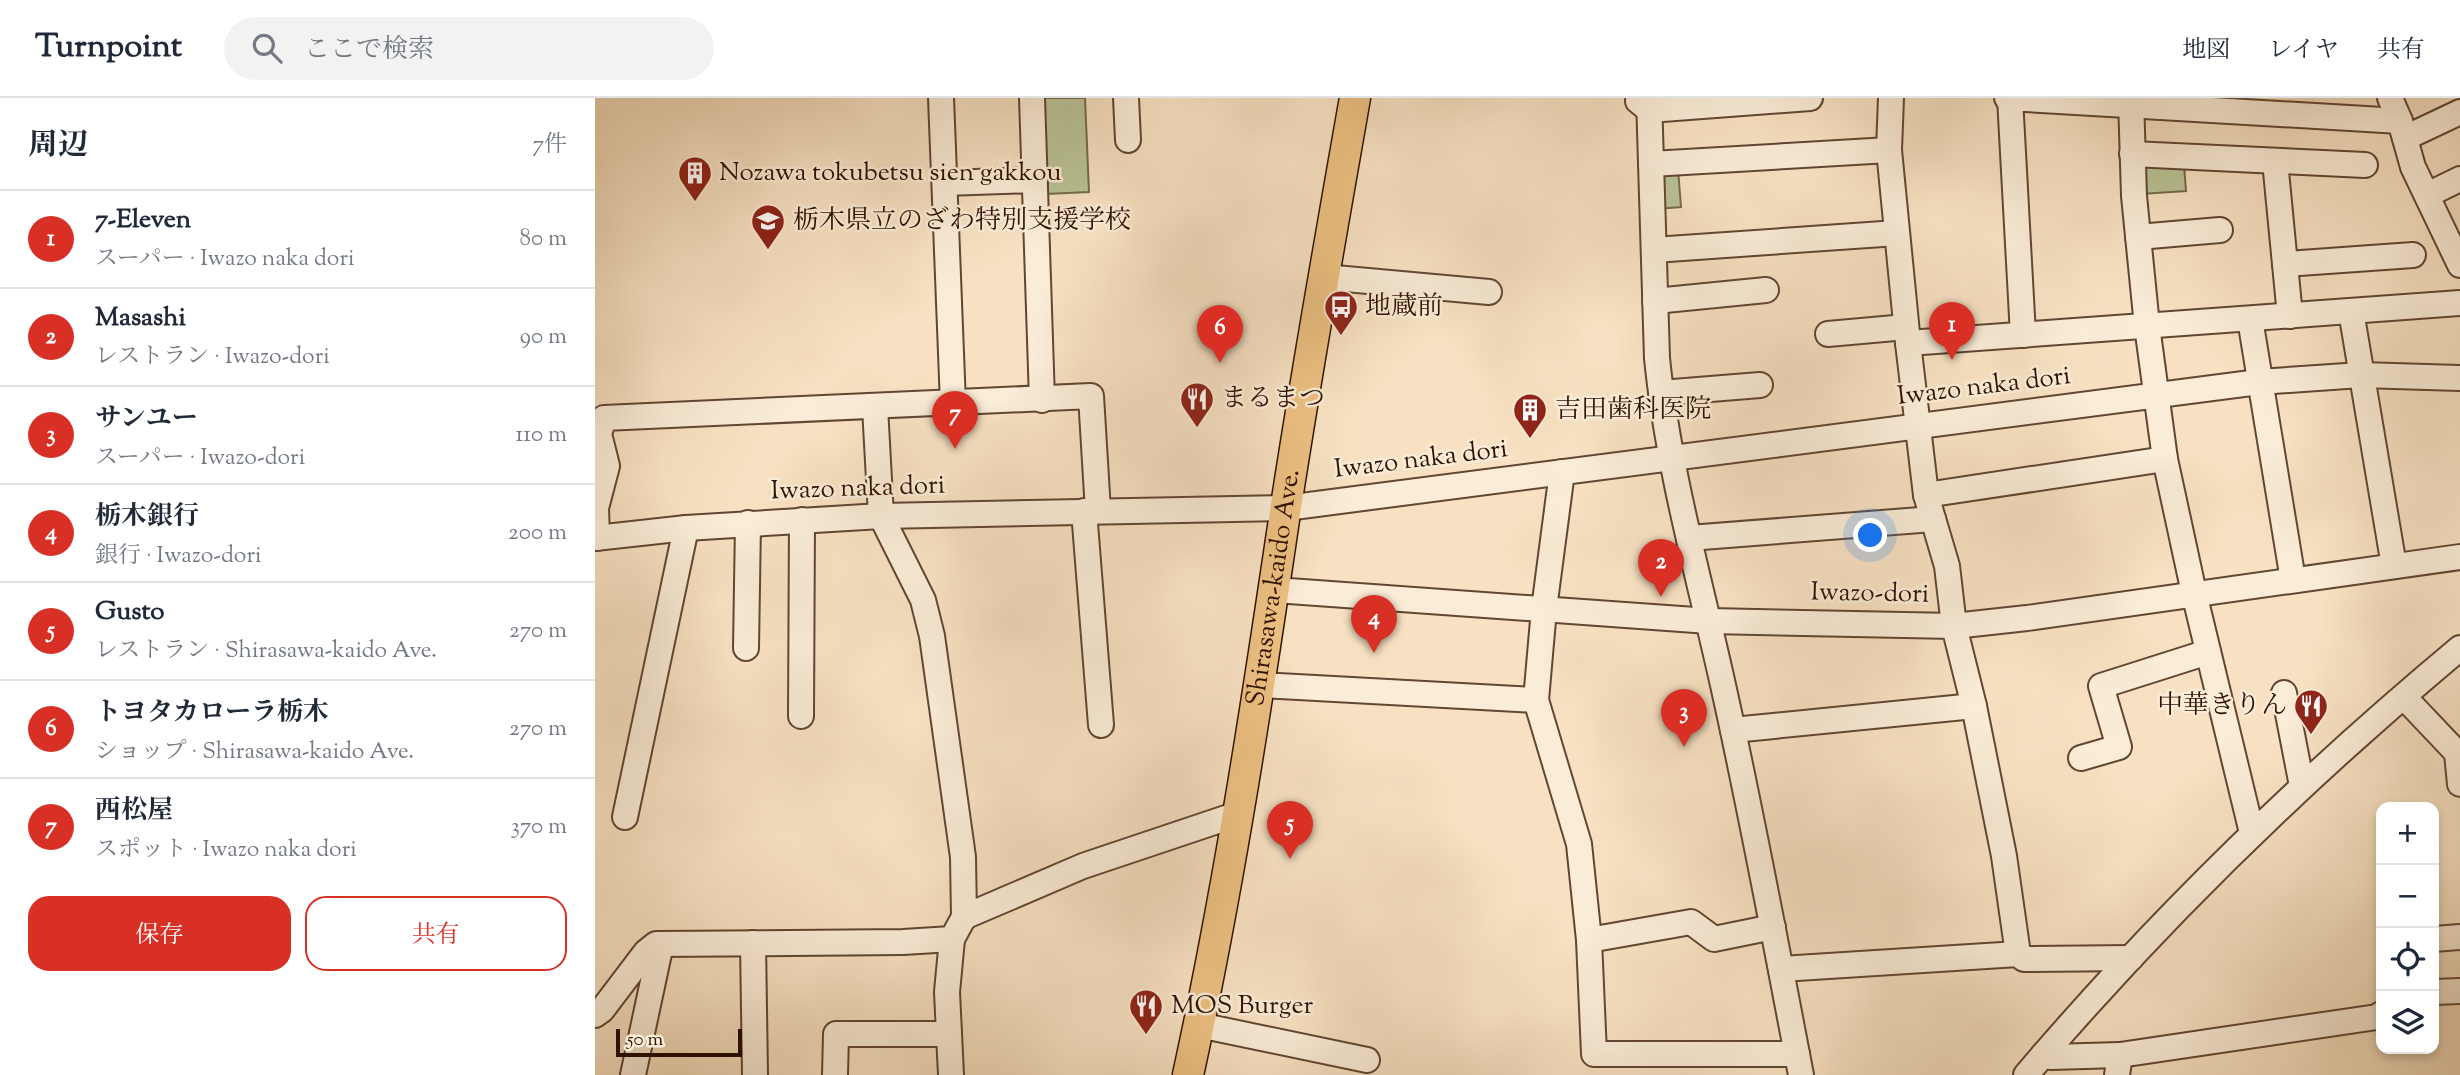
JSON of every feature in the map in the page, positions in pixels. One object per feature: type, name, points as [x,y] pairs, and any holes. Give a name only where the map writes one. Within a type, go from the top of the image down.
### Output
[{"type":"main road","name":"Shirasawa-kaido Ave.","points":[[1188,1075],[1238,814],[1355,98]]},
{"type":"street","points":[[941,98],[953,404]]},
{"type":"street","points":[[1032,98],[1042,400]]},
{"type":"street","points":[[1126,98],[1128,140]]},
{"type":"street","points":[[1562,472],[1544,609],[1536,700],[1579,844],[1588,940],[1594,1054],[1799,1065],[1733,730],[1671,458],[1661,393],[1651,164],[1644,102],[1810,98]]},
{"type":"street","points":[[1891,98],[1889,150],[1907,335],[1929,507],[1947,566],[1954,626],[1974,706],[2004,856],[2018,954],[2024,959],[2131,958]]},
{"type":"street","points":[[2023,335],[2009,98],[2131,102],[2403,130],[2460,113]]},
{"type":"street","points":[[2390,98],[2403,130],[2413,167],[2460,265]]},
{"type":"street","points":[[2131,102],[2138,237],[2155,395],[2165,459],[2194,593],[2252,833]]},
{"type":"street","points":[[1651,164],[1889,150]]},
{"type":"street","points":[[2132,154],[2365,165]]},
{"type":"street","points":[[2275,161],[2290,316]]},
{"type":"street","points":[[2427,195],[2460,179]]},
{"type":"street","points":[[944,183],[1035,180]]},
{"type":"street","points":[[2138,237],[2220,230]]},
{"type":"street","points":[[1654,250],[1897,233]]},
{"type":"street","points":[[2285,264],[2413,255]]},
{"type":"street","points":[[1324,277],[1489,292]]},
{"type":"street","points":[[1655,301],[1766,290]]},
{"type":"street","points":[[1828,334],[2023,335],[2460,303]]},
{"type":"street","points":[[2351,311],[2394,566]]},
{"type":"street","points":[[2250,319],[2293,580]]},
{"type":"street","name":"Iwazo naka dori","points":[[596,538],[748,523],[881,516],[1286,508],[2259,382],[2361,375],[2460,378]]},
{"type":"street","points":[[1661,393],[1760,385]]},
{"type":"street","points":[[596,538],[596,508],[607,466],[599,433],[604,418],[1091,396],[1091,511],[1101,725]]},
{"type":"street","points":[[875,407],[881,516],[923,600],[932,636],[963,857],[958,928],[947,992],[951,1075]]},
{"type":"street","points":[[1689,538],[1929,507],[2165,459]]},
{"type":"street","points":[[801,716],[802,520]]},
{"type":"street","points":[[745,648],[748,523]]},
{"type":"street","points":[[625,817],[685,528]]},
{"type":"street","name":"Iwazo-dori","points":[[1275,590],[1709,621],[1954,626],[2460,557]]},
{"type":"street","points":[[2027,1075],[2131,958],[2252,833],[2460,648]]},
{"type":"street","points":[[2081,758],[2119,747],[2101,686],[2208,652]]},
{"type":"street","points":[[1259,685],[1536,700]]},
{"type":"street","points":[[2284,693],[2302,786]]},
{"type":"street","points":[[2404,697],[2457,753],[2460,784]]},
{"type":"street","points":[[1733,730],[1974,706]]},
{"type":"street","points":[[595,1015],[602,1010],[646,952],[656,944],[903,942],[958,928],[1083,866],[1238,814]]},
{"type":"street","points":[[1588,940],[1691,922],[1714,939],[1773,927]]},
{"type":"street","points":[[2439,939],[2460,937]]},
{"type":"street","points":[[753,943],[755,1075]]},
{"type":"street","points":[[633,1075],[661,944]]},
{"type":"street","points":[[1781,969],[2018,954]]},
{"type":"street","points":[[2439,992],[2460,991]]},
{"type":"street","points":[[2043,1055],[2118,1065],[2376,1017]]},
{"type":"street","points":[[1199,1025],[1367,1060]]},
{"type":"street","points":[[835,1075],[836,1034],[949,1034]]},
{"type":"green space","points":[[1042,98],[1085,98],[1089,192],[1046,194]]},
{"type":"green space","points":[[2184,165],[2186,191],[2141,194],[2145,166]]},
{"type":"green space","points":[[1678,169],[1681,207],[1657,209],[1660,170]]},
{"type":"place","name":"Nozawa tokubetsu sien gakkou","points":[[695,203]]},
{"type":"place","name":"栃木県立のざわ特別支援学校","points":[[768,251]]},
{"type":"place","name":"地蔵前","points":[[1341,337]]},
{"type":"place","name":"7-Eleven","points":[[1952,360]]},
{"type":"place","name":"トヨタカローラ栃木","points":[[1220,363]]},
{"type":"place","name":"まるまつ","points":[[1197,429]]},
{"type":"place","name":"吉田歯科医院","points":[[1530,440]]},
{"type":"place","name":"西松屋","points":[[955,449]]},
{"type":"place","name":"Masashi","points":[[1661,597]]},
{"type":"place","name":"栃木銀行","points":[[1374,653]]},
{"type":"place","name":"中華きりん","points":[[2311,736]]},
{"type":"place","name":"サンユー","points":[[1684,747]]},
{"type":"place","name":"Gusto","points":[[1290,859]]},
{"type":"place","name":"MOS Burger","points":[[1146,1036]]}]
